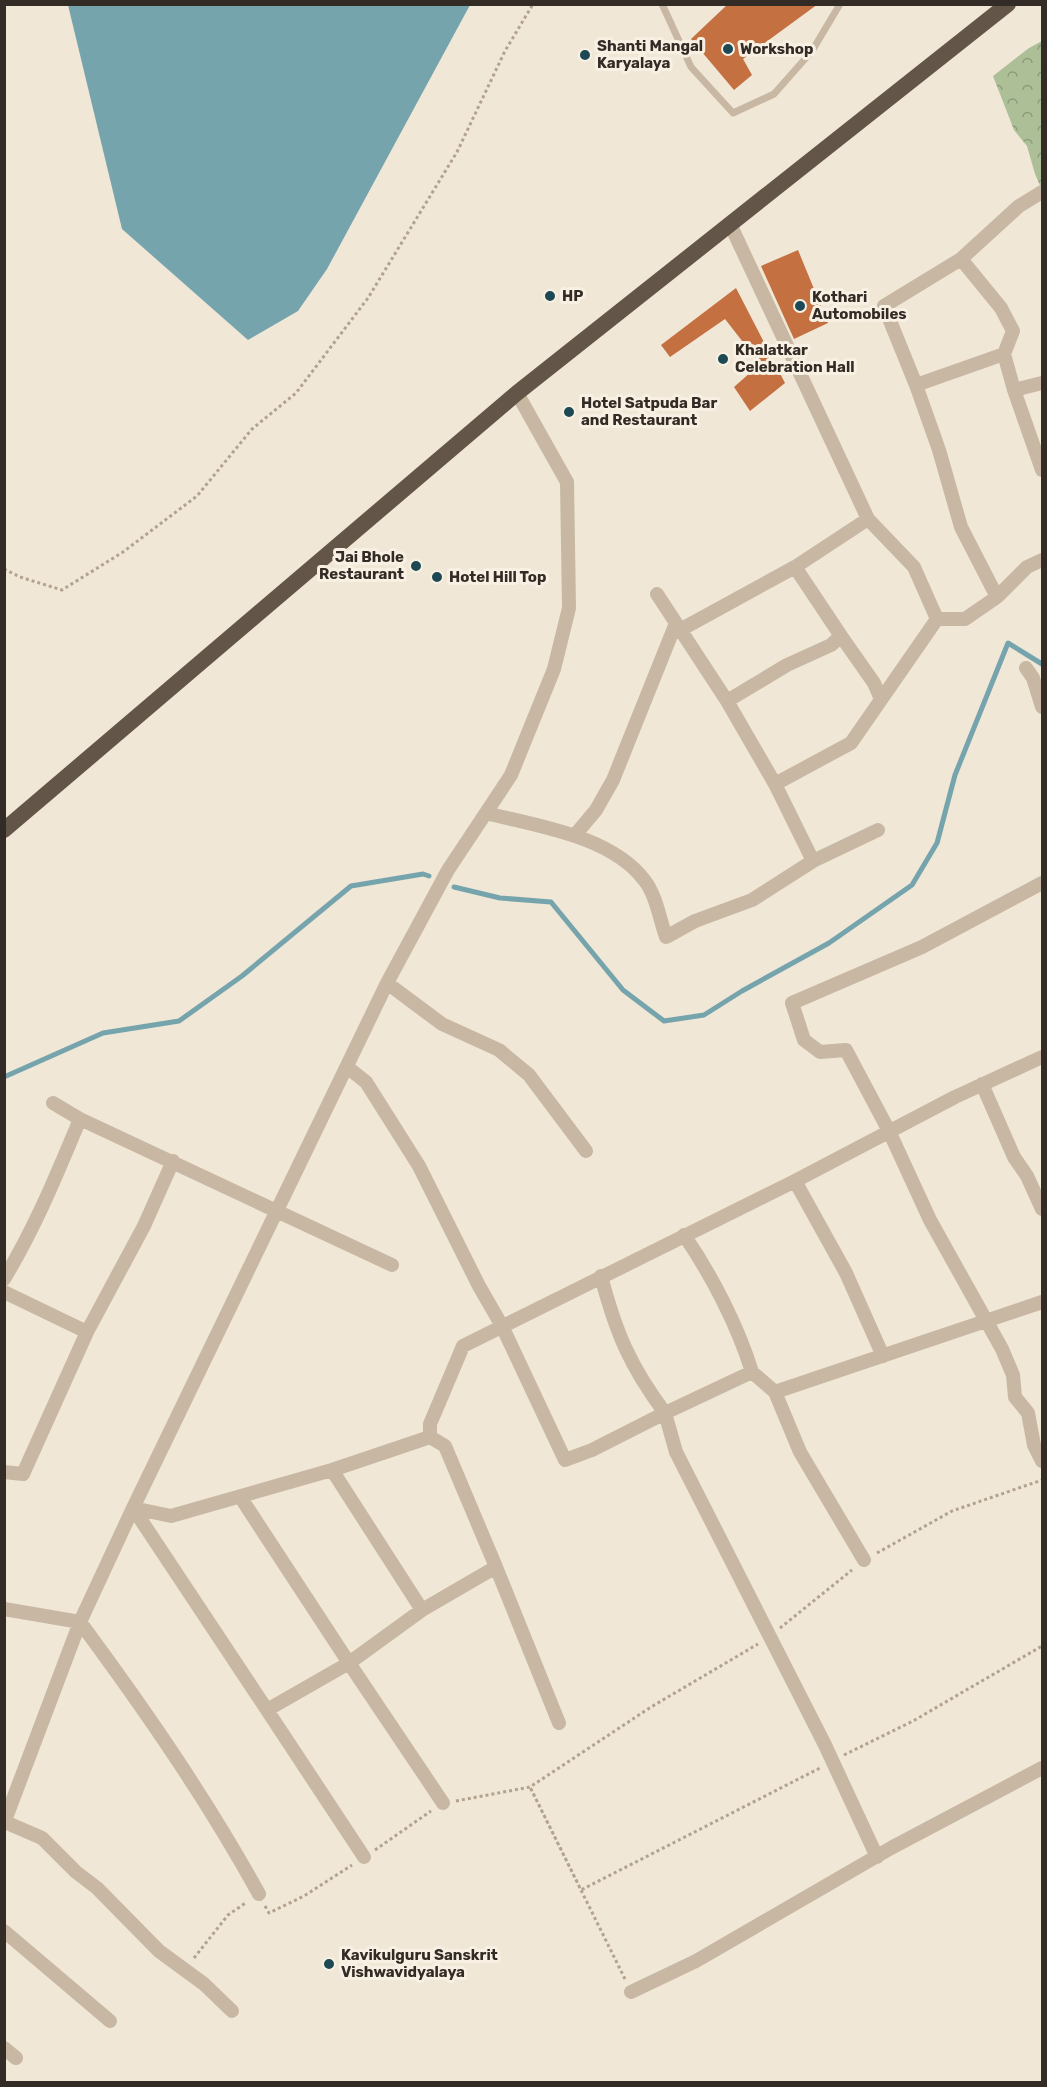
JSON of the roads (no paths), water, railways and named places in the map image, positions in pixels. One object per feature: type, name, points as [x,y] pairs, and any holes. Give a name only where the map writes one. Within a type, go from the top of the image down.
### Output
[{"type":"highway","points":[[4,830],[517,393],[731,226],[1008,4]]},
{"type":"street","points":[[997,597],[961,527],[939,450],[884,306],[961,259],[1019,206],[1042,192]]},
{"type":"street","points":[[731,226],[868,519],[914,567],[937,619]]},
{"type":"street","points":[[961,259],[1001,308],[1012,331],[1004,354],[1042,471]]},
{"type":"street","points":[[916,385],[1004,354]]},
{"type":"street","points":[[1014,390],[1042,383]]},
{"type":"street","points":[[232,2012],[204,1984],[159,1951],[97,1888],[76,1872],[42,1838],[5,1823],[80,1622],[133,1508],[387,982],[448,870],[511,776],[554,669],[569,608],[567,482],[517,393]]},
{"type":"street","points":[[574,835],[596,810],[613,780],[678,626],[795,567],[868,519]]},
{"type":"street","points":[[937,619],[965,620],[997,597],[1027,567],[1042,560]]},
{"type":"street","points":[[795,567],[874,683],[880,698]]},
{"type":"street","points":[[657,594],[727,701],[775,784],[813,861]]},
{"type":"street","points":[[775,784],[851,743],[880,698],[937,619]]},
{"type":"street","points":[[727,701],[787,665],[831,645],[841,636]]},
{"type":"street","points":[[1026,668],[1033,678],[1042,707]]},
{"type":"street","points":[[486,813],[574,835],[630,863],[647,883],[666,937],[696,921],[752,900],[813,861],[878,830]]},
{"type":"street","points":[[1042,883],[922,947],[792,1003],[804,1040],[820,1052],[846,1050],[889,1131],[955,1268],[987,1319],[1013,1375],[1015,1397],[1028,1413],[1034,1445],[1042,1461]]},
{"type":"street","points":[[387,982],[442,1024],[499,1050],[529,1075],[586,1151]]},
{"type":"street","points":[[430,1437],[430,1424],[463,1346],[795,1181],[982,1084],[1042,1056]]},
{"type":"street","points":[[347,1067],[366,1082],[419,1166],[479,1286],[502,1326],[566,1460],[601,1446],[752,1372]]},
{"type":"street","points":[[982,1084],[1014,1157],[1027,1176],[1042,1209]]},
{"type":"street","points":[[53,1103],[80,1119],[393,1265]]},
{"type":"street","points":[[4,1279],[24,1247],[80,1119]]},
{"type":"street","points":[[4,1472],[23,1474],[87,1332],[144,1226],[173,1161]]},
{"type":"street","points":[[795,1181],[846,1272],[883,1356]]},
{"type":"street","points":[[684,1235],[702,1260],[746,1351],[752,1372],[775,1392],[800,1452],[864,1560]]},
{"type":"street","points":[[601,1276],[614,1327],[641,1381],[665,1413],[676,1452],[833,1761],[877,1857]]},
{"type":"street","points":[[4,1292],[87,1332]]},
{"type":"street","points":[[775,1392],[1042,1302]]},
{"type":"street","points":[[133,1508],[171,1516],[242,1498],[430,1437],[445,1446],[559,1723]]},
{"type":"street","points":[[332,1470],[422,1610]]},
{"type":"street","points":[[242,1498],[443,1803]]},
{"type":"street","points":[[133,1508],[364,1857]]},
{"type":"street","points":[[267,1710],[349,1663],[422,1610],[496,1567]]},
{"type":"street","points":[[4,1609],[80,1622],[176,1754],[224,1831],[259,1894]]},
{"type":"street","points":[[631,1992],[696,1961],[877,1857],[1042,1768]]},
{"type":"street","points":[[4,1931],[110,2021]]},
{"type":"street","points":[[4,2048],[16,2058]]},
{"type":"lane","points":[[662,4],[691,67],[733,113],[774,94],[812,51],[840,4]]},
{"type":"water","points":[[68,4],[470,5],[327,269],[298,311],[248,340],[122,229]]},
{"type":"waterway","points":[[454,887],[500,898],[551,902],[623,990],[664,1021],[704,1015],[742,991],[829,943],[912,885],[937,843],[955,775],[1008,643],[1042,664]]},
{"type":"waterway","points":[[4,1077],[103,1033],[179,1021],[242,976],[351,886],[423,874],[429,876]]},
{"type":"place","name":"Workshop","points":[[728,49]]},
{"type":"place","name":"Shanti Mangal Karyalaya","points":[[585,55]]},
{"type":"place","name":"HP","points":[[550,296]]},
{"type":"place","name":"Kothari Automobiles","points":[[800,306]]},
{"type":"place","name":"Khalatkar Celebration Hall","points":[[723,359]]},
{"type":"place","name":"Hotel Satpuda Bar and Restaurant","points":[[569,412]]},
{"type":"place","name":"Jai Bhole Restaurant","points":[[416,566]]},
{"type":"place","name":"Hotel Hill Top","points":[[437,577]]},
{"type":"place","name":"Kavikulguru Sanskrit Vishwavidyalaya","points":[[329,1964]]}]
